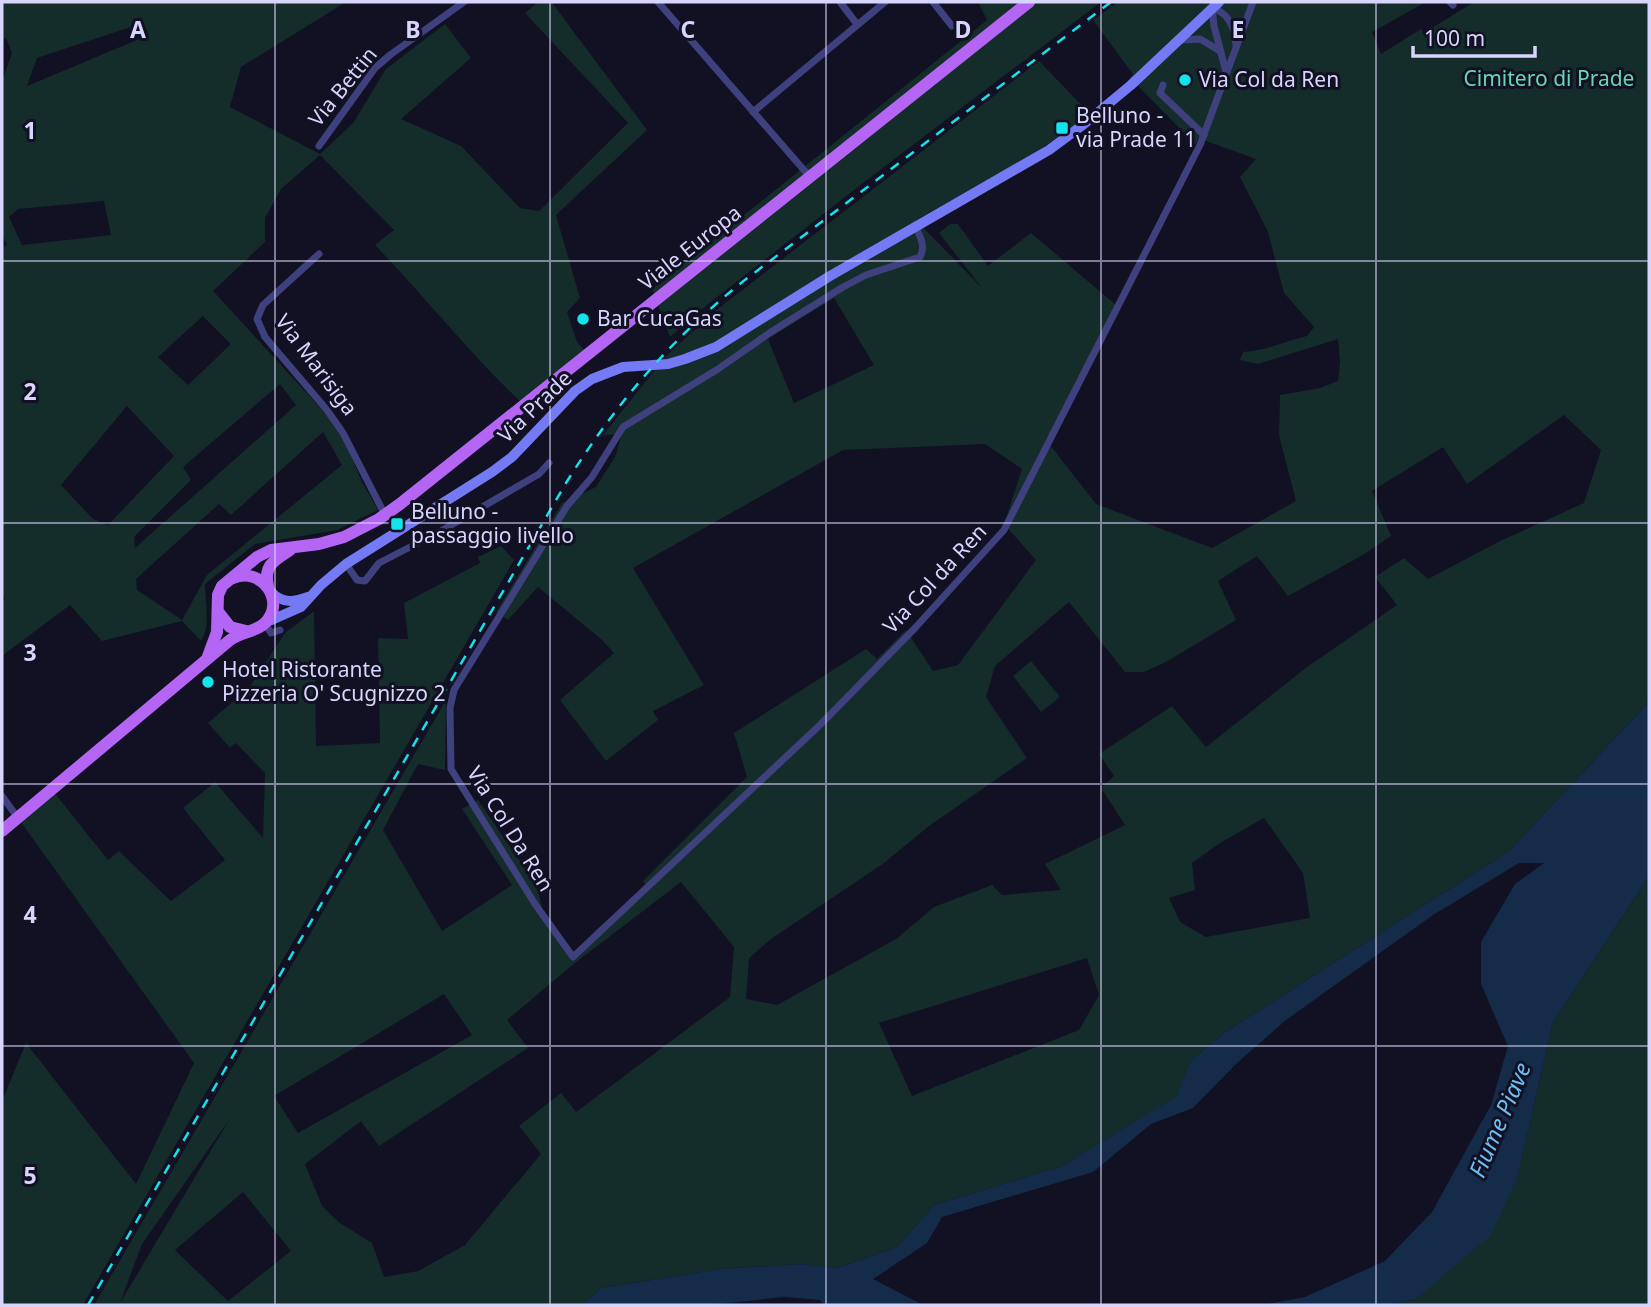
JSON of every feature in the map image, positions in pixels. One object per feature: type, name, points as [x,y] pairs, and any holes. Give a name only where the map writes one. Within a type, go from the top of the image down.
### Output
[{"type":"main road","name":"Viale Europa","points":[[230,580],[257,556],[271,550],[344,537],[385,515],[1030,2]]},
{"type":"main road","name":"Via Prade","points":[[265,623],[301,607],[346,564],[500,466],[583,385],[602,374],[633,366],[668,363],[700,355],[716,347],[915,226],[1049,150],[1084,124],[1215,5]]},
{"type":"main road","name":"Viale Europa","points":[[270,589],[266,579],[268,568],[274,560],[294,548]]},
{"type":"main road","points":[[207,659],[217,632],[218,595],[222,586],[230,580],[250,575],[260,579],[278,598],[285,601],[297,601],[311,596]]},
{"type":"main road","points":[[2,831],[237,635],[259,628],[265,623],[272,613],[274,602],[270,589]]},
{"type":"main road","points":[[219,612],[230,627],[246,631]]},
{"type":"street","name":"Via Bettin","points":[[319,146],[375,68],[464,2]]},
{"type":"street","points":[[658,2],[810,177]]},
{"type":"street","points":[[840,2],[858,24]]},
{"type":"street","points":[[753,112],[885,2]]},
{"type":"street","points":[[933,2],[952,26]]},
{"type":"street","name":"Via Col da Ren","points":[[573,957],[821,724],[915,628],[1004,530],[1204,135],[1253,2]]},
{"type":"street","points":[[1215,5],[1224,14],[1235,36]]},
{"type":"street","points":[[1215,5],[1217,39],[1226,73]]},
{"type":"street","points":[[1217,39],[1235,36],[1243,30]]},
{"type":"street","name":"Via Col da Ren","points":[[1235,36],[1236,48]]},
{"type":"street","points":[[1175,44],[1185,39],[1200,38],[1220,51]]},
{"type":"street","points":[[1163,85],[1160,93],[1204,135]]},
{"type":"street","name":"Via Col Da Ren","points":[[573,957],[490,834],[451,769],[450,708],[454,690],[567,506],[604,460],[623,427],[866,275],[920,257],[923,244],[915,226]]},
{"type":"street","name":"Via Marisiga","points":[[319,254],[263,305],[257,319],[265,337],[343,433],[385,515]]},
{"type":"street","points":[[346,564],[358,580],[365,581],[379,563],[540,474],[549,463]]},
{"type":"street","points":[[265,623],[271,633],[281,630]]},
{"type":"street","points":[[2,796],[18,818]]},
{"type":"green space","points":[[2,2],[346,2],[241,67],[230,107],[320,154],[353,123],[386,69],[445,24],[471,58],[401,119],[461,146],[520,208],[539,211],[628,123],[525,13],[538,2],[555,2],[553,4],[647,130],[556,215],[580,298],[567,312],[577,342],[586,352],[521,402],[375,245],[394,230],[320,155],[281,189],[265,218],[265,242],[213,291],[326,414],[343,437],[362,482],[378,510],[337,530],[255,544],[205,584],[207,621],[201,641],[182,621],[102,641],[70,605],[2,656],[2,601],[5,599],[2,593],[2,247],[7,245],[2,235],[2,81],[12,53],[6,38],[2,40]],"holes":[[[143,23],[149,35],[27,86],[37,58]],[[104,201],[111,235],[22,245],[9,217],[18,209]],[[203,316],[231,344],[188,385],[158,357]],[[280,384],[296,405],[135,548],[134,537],[191,480],[183,467]],[[127,406],[174,456],[108,525],[93,519],[61,485]],[[323,432],[342,465],[207,575],[182,620],[137,590],[136,579],[219,504],[231,515]]]},
{"type":"green space","points":[[978,2],[1101,2],[863,183],[670,337],[652,289],[987,20]]},
{"type":"green space","name":"Cimitero di Prade","points":[[1118,2],[1426,2],[1372,32],[1381,54],[1421,29],[1424,33],[1474,2],[1649,2],[1649,702],[1509,851],[1227,1031],[1190,1061],[1178,1096],[1062,1166],[934,1205],[897,1247],[837,1268],[801,1264],[721,1269],[601,1288],[582,1305],[94,1305],[446,700],[445,770],[418,764],[383,830],[442,931],[512,885],[462,809],[478,800],[537,886],[545,922],[571,957],[648,889],[643,881],[747,777],[734,733],[866,649],[877,659],[906,630],[933,671],[958,665],[1036,560],[1004,524],[1022,469],[985,444],[843,450],[633,568],[704,685],[653,711],[658,720],[606,761],[560,700],[614,653],[538,587],[508,620],[496,612],[562,503],[596,487],[615,457],[622,433],[602,436],[666,356],[715,311],[1039,61],[1090,114],[1035,153],[916,220],[982,288],[939,233],[950,224],[958,224],[988,266],[1031,233],[1116,305],[1050,445],[1096,504],[1212,548],[1296,501],[1279,435],[1280,395],[1320,388],[1338,381],[1338,339],[1258,364],[1240,360],[1243,352],[1268,348],[1307,336],[1314,327],[1284,293],[1268,232],[1240,177],[1256,159],[1198,138],[1196,145],[1130,78],[1133,74],[1093,20]],"holes":[[[834,298],[874,365],[794,403],[768,339]],[[1564,415],[1601,450],[1584,503],[1500,541],[1428,579],[1404,558],[1375,577],[1397,605],[1307,667],[1206,747],[1172,706],[1099,754],[1114,776],[1101,788],[1125,825],[1045,864],[1061,890],[1002,895],[992,885],[934,907],[896,939],[777,1005],[746,999],[749,958],[771,939],[884,863],[929,826],[1027,758],[986,697],[995,666],[1069,602],[1125,672],[1144,672],[1166,662],[1236,620],[1218,581],[1257,556],[1288,596],[1363,555],[1391,536],[1372,491],[1443,447],[1467,484]],[[1264,818],[1303,873],[1310,918],[1206,937],[1180,922],[1169,898],[1195,890],[1192,863],[1220,843]],[[681,882],[734,947],[730,997],[576,1112],[561,1093],[519,1126],[541,1154],[465,1245],[418,1271],[384,1277],[372,1243],[340,1223],[322,1206],[305,1164],[361,1121],[379,1146],[528,1048],[507,1020],[575,963]],[[1087,958],[1099,995],[1079,1030],[912,1096],[879,1023]],[[444,994],[472,1035],[298,1133],[274,1096]],[[229,1120],[120,1303],[142,1244]],[[243,1192],[291,1251],[228,1301],[175,1250]]]},
{"type":"green space","points":[[501,546],[514,560],[83,1305],[2,1305],[2,1101],[26,1043],[136,1184],[194,1063],[18,818],[52,790],[108,860],[119,851],[171,901],[225,860],[183,808],[215,782],[263,838],[265,773],[236,743],[230,748],[208,723],[249,688],[285,633],[314,611],[316,746],[380,743],[378,638],[408,639],[404,603],[480,563],[478,557]]},
{"type":"green space","points":[[1031,661],[1060,697],[1041,712],[1013,676]]},
{"type":"green space","points":[[1649,876],[1649,1305],[1387,1305],[1416,1299],[1517,1179],[1553,1022]]},
{"type":"water","name":"Fiume Piave","points":[[1649,702],[1649,876],[1553,1022],[1517,1179],[1490,1236],[1416,1299],[1387,1305],[1262,1305],[1305,1297],[1385,1261],[1432,1212],[1491,1105],[1508,1046],[1481,984],[1481,942],[1515,884],[1544,863],[1519,863],[1433,915],[1286,1020],[1238,1062],[1193,1108],[1151,1124],[1093,1172],[942,1217],[927,1243],[873,1279],[923,1305],[824,1305],[820,1300],[784,1297],[709,1305],[582,1305],[601,1288],[721,1269],[801,1264],[837,1268],[897,1247],[934,1205],[1062,1166],[1177,1096],[1190,1061],[1227,1031],[1509,851]]},
{"type":"railway","points":[[88,1305],[566,483],[624,401],[690,327],[741,283],[1111,2]]},
{"type":"place","name":"Via Col da Ren","points":[[1185,80]]},
{"type":"place","name":"Belluno - via Prade 11","points":[[1062,128]]},
{"type":"place","name":"Bar CucaGas","points":[[583,319]]},
{"type":"place","name":"Belluno - passaggio livello","points":[[397,524]]},
{"type":"place","name":"Hotel Ristorante Pizzeria O' Scugnizzo 2","points":[[208,682]]}]
